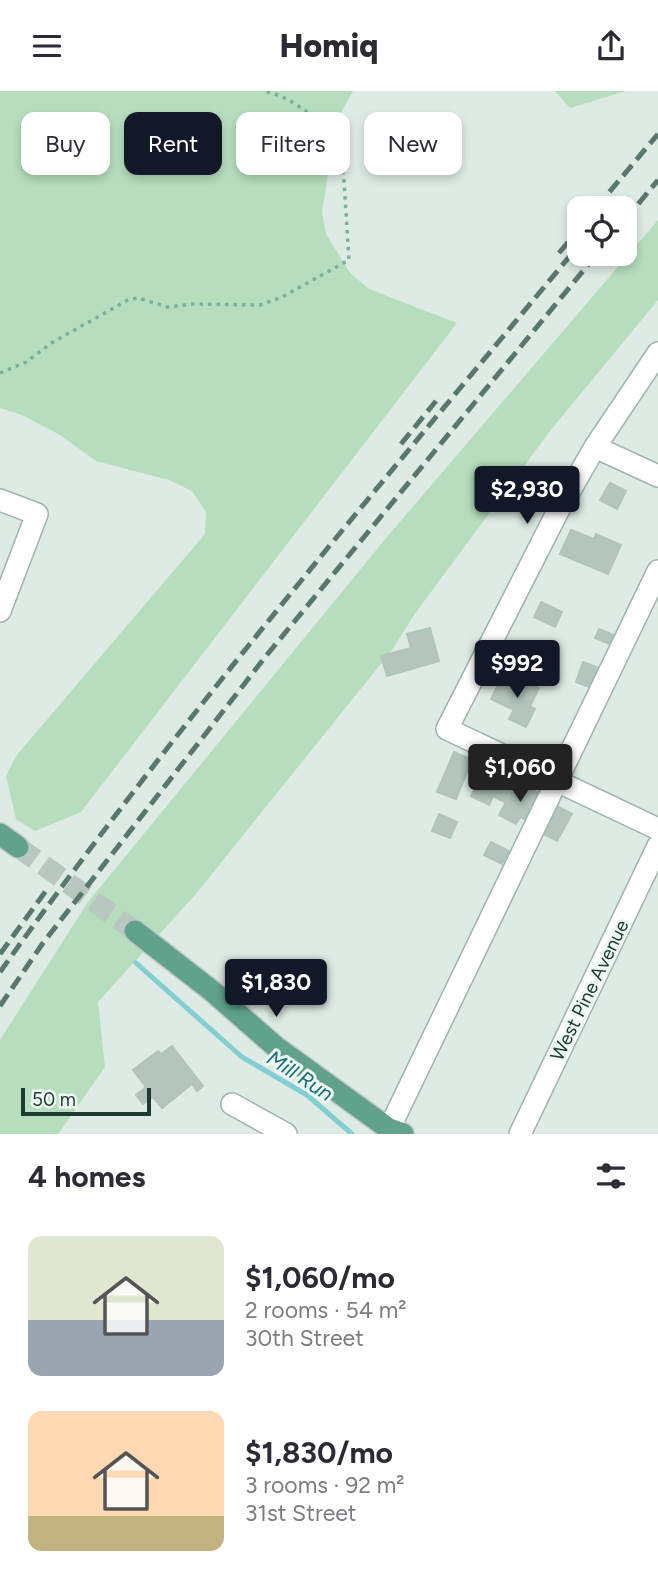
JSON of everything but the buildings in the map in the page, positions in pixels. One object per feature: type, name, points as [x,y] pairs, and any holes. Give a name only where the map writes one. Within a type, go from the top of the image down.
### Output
[{"type":"main road","points":[[0,834],[18,847]]},
{"type":"main road","points":[[135,931],[212,991],[276,1047],[396,1131]]},
{"type":"street","points":[[658,353],[595,447],[558,511],[447,729],[658,828]]},
{"type":"street","points":[[595,447],[658,477]]},
{"type":"street","points":[[0,500],[37,515],[0,611]]},
{"type":"street","points":[[396,1131],[555,781],[658,571]]},
{"type":"street","name":"West Pine Avenue","points":[[520,1134],[658,846]]},
{"type":"street","points":[[232,1104],[286,1134]]},
{"type":"path","points":[[0,373],[26,362],[53,342],[97,320],[110,308],[128,300],[138,298],[168,307],[260,305],[282,297],[349,260],[344,181],[338,138],[298,104],[279,94],[263,91]]},
{"type":"green space","points":[[0,91],[353,91],[341,112],[236,112],[236,175],[328,175],[322,211],[326,234],[350,273],[369,289],[457,323],[81,812],[35,831],[16,819],[6,776],[16,756],[205,534],[206,512],[192,491],[169,480],[96,461],[60,435],[22,415],[0,408]]},
{"type":"green space","points":[[555,91],[626,91],[570,108]]},
{"type":"green space","points":[[658,220],[658,300],[550,431],[414,615],[392,650],[195,895],[98,1002],[105,1067],[58,1134],[0,1134],[0,1040],[88,902],[387,537],[619,266],[637,266],[637,245]]},
{"type":"waterway","name":"Mill Run","points":[[136,963],[242,1057],[307,1095],[352,1134]]},
{"type":"tunnel","points":[[18,847],[135,931]]},
{"type":"railway","points":[[606,196],[658,134]]},
{"type":"railway","points":[[637,205],[658,180]]},
{"type":"railway","points":[[559,253],[567,243]]},
{"type":"railway","points":[[0,972],[68,878],[210,694],[567,259]]},
{"type":"railway","points":[[0,1006],[43,943],[266,656],[587,266]]},
{"type":"railway","points":[[401,444],[436,401]]},
{"type":"railway","points":[[0,954],[48,888]]}]
